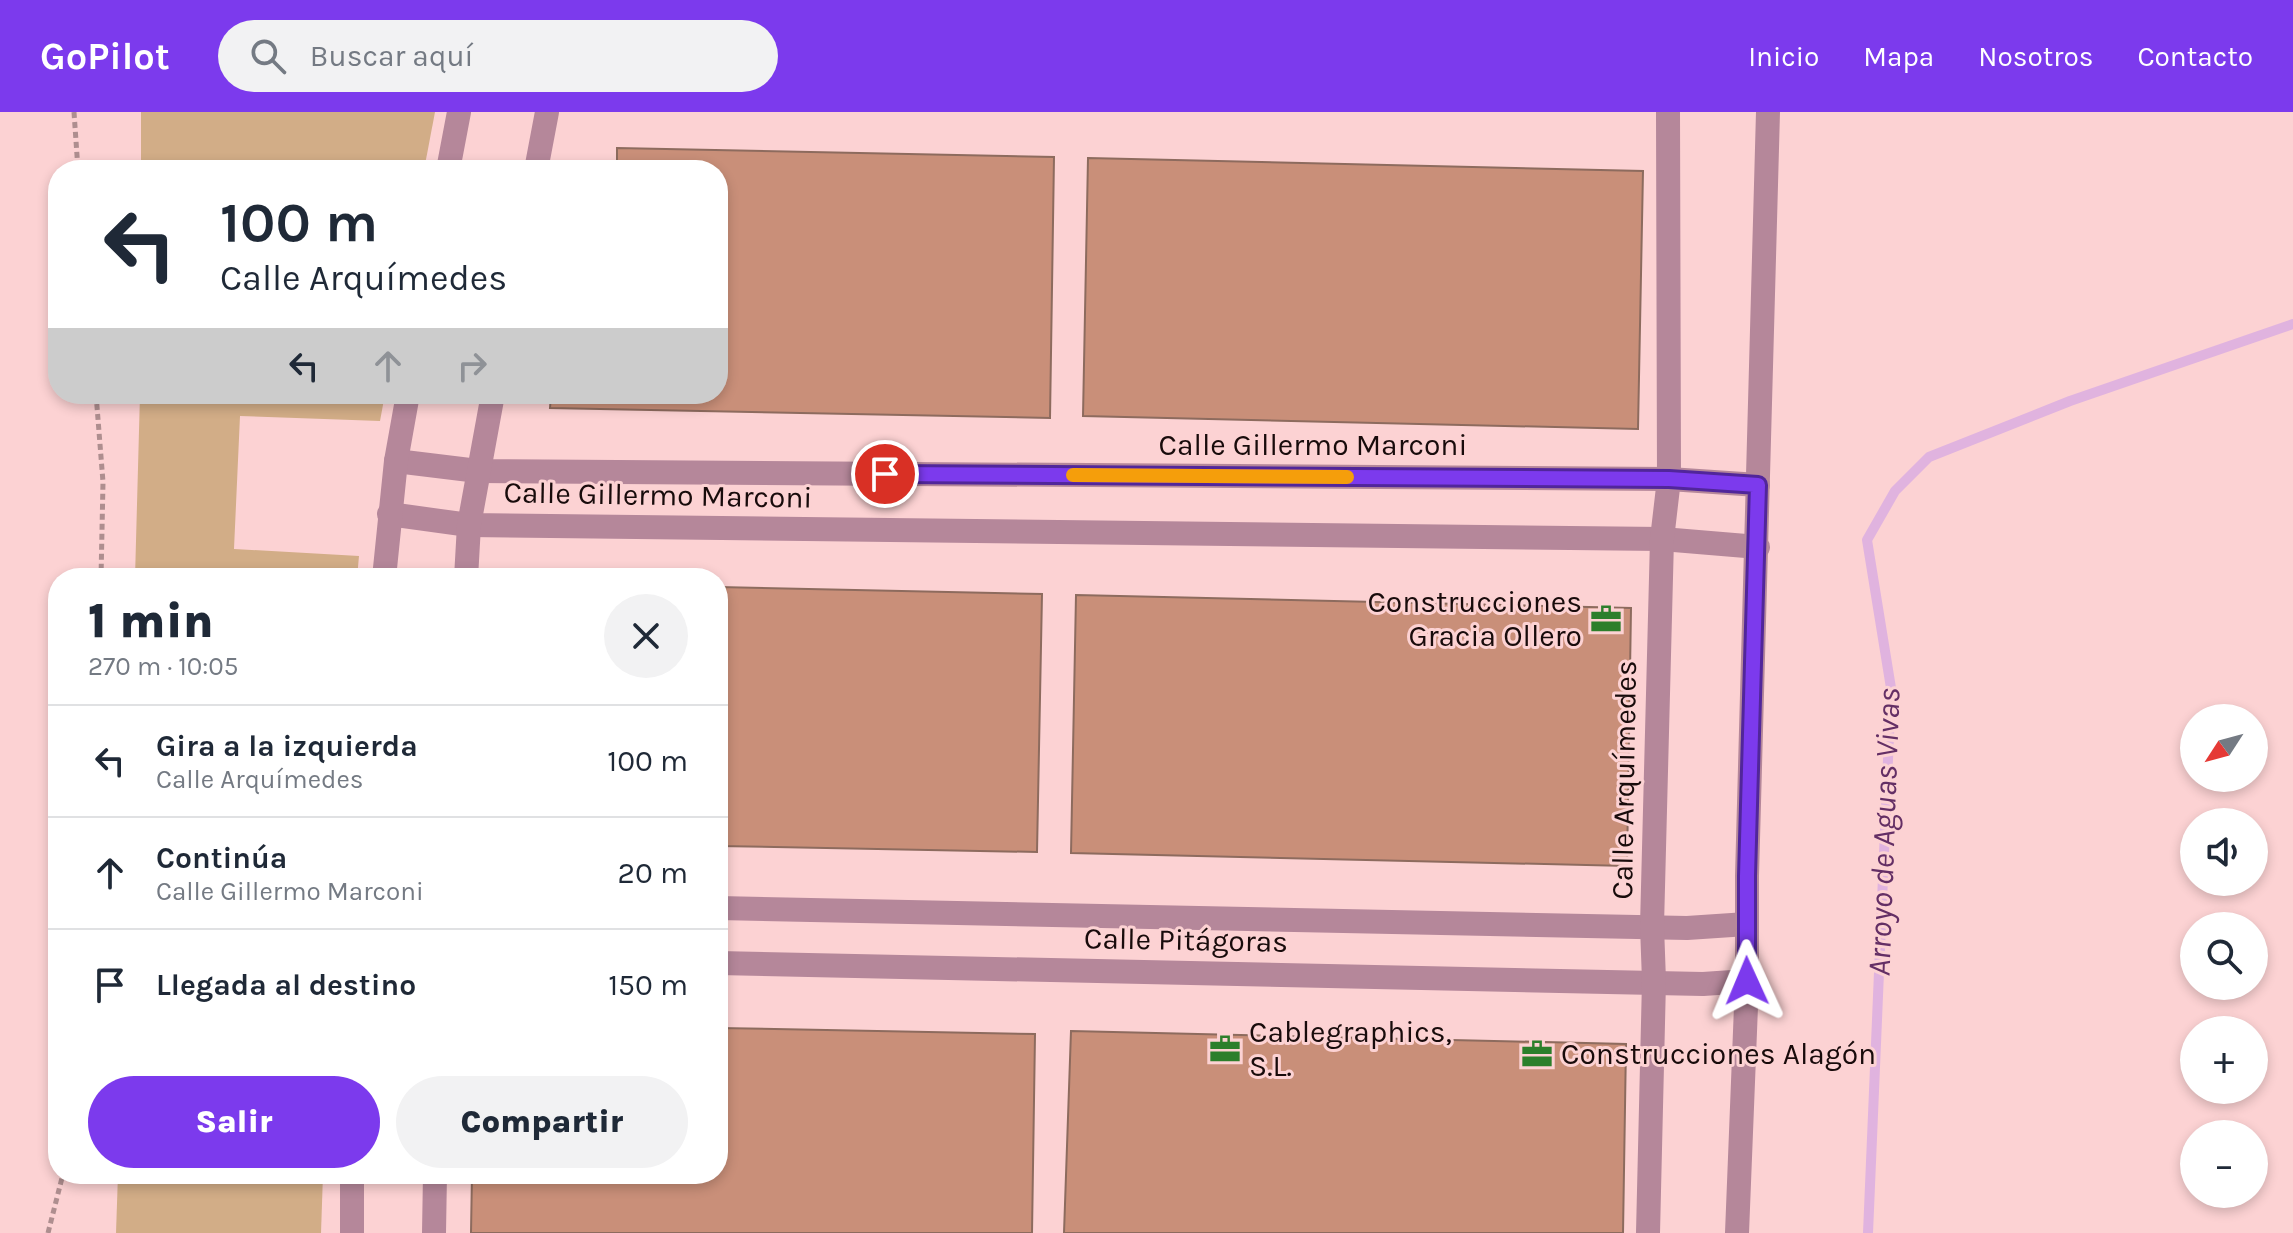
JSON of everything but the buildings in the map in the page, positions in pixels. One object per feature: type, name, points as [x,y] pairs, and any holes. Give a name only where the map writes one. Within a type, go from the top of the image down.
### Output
[{"type":"street","points":[[450,160],[459,112]]},
{"type":"street","points":[[538,160],[547,112]]},
{"type":"street","name":"Calle Arquímedes","points":[[1648,1233],[1662,539],[1669,479],[1668,112]]},
{"type":"street","points":[[1737,1233],[1747,981],[1768,112]]},
{"type":"street","points":[[385,568],[389,514],[406,404]]},
{"type":"street","points":[[467,568],[469,525],[491,404]]},
{"type":"street","name":"Calle Gillermo Marconi","points":[[396,461],[478,471],[1669,479]]},
{"type":"street","points":[[1669,479],[1758,485]]},
{"type":"street","name":"Calle Gillermo Marconi","points":[[389,514],[469,525],[1662,539]]},
{"type":"street","points":[[1662,539],[1758,547]]},
{"type":"street","name":"Calle Pitágoras","points":[[728,908],[1652,926]]},
{"type":"street","name":"Calle Arquímedes","points":[[1652,926],[1687,928],[1747,924]]},
{"type":"street","name":"Calle Pitágoras","points":[[728,963],[1654,981]]},
{"type":"street","points":[[1654,981],[1703,984],[1747,981]]},
{"type":"street","points":[[352,1184],[352,1233]]},
{"type":"street","points":[[434,1233],[435,1184]]},
{"type":"path","points":[[74,112],[77,160]]},
{"type":"path","points":[[97,404],[103,482],[101,568]]},
{"type":"path","points":[[48,1233],[60,1184]]},
{"type":"shaded area","points":[[141,112],[435,112],[426,160],[141,160]]},
{"type":"shaded area","points":[[140,404],[383,404],[380,421],[240,416],[234,549],[359,556],[358,568],[135,568]]},
{"type":"shaded area","points":[[118,1184],[323,1184],[321,1233],[116,1233]]},
{"type":"waterway","name":"Arroyo de Aguas Vivas","points":[[1868,1233],[1891,688],[1867,540],[1895,491],[1929,457],[2070,401],[2293,324]]},
{"type":"slow traffic","points":[[1073,475],[1347,477]]},
{"type":"place","name":"Construcciones Gracia Ollero","points":[[1606,619]]},
{"type":"place","name":"Cablegraphics, S.L.","points":[[1225,1049]]},
{"type":"place","name":"Construcciones Alagón","points":[[1537,1054]]},
{"type":"route","points":[[885,474],[1669,479],[1758,485],[1747,981]]}]
